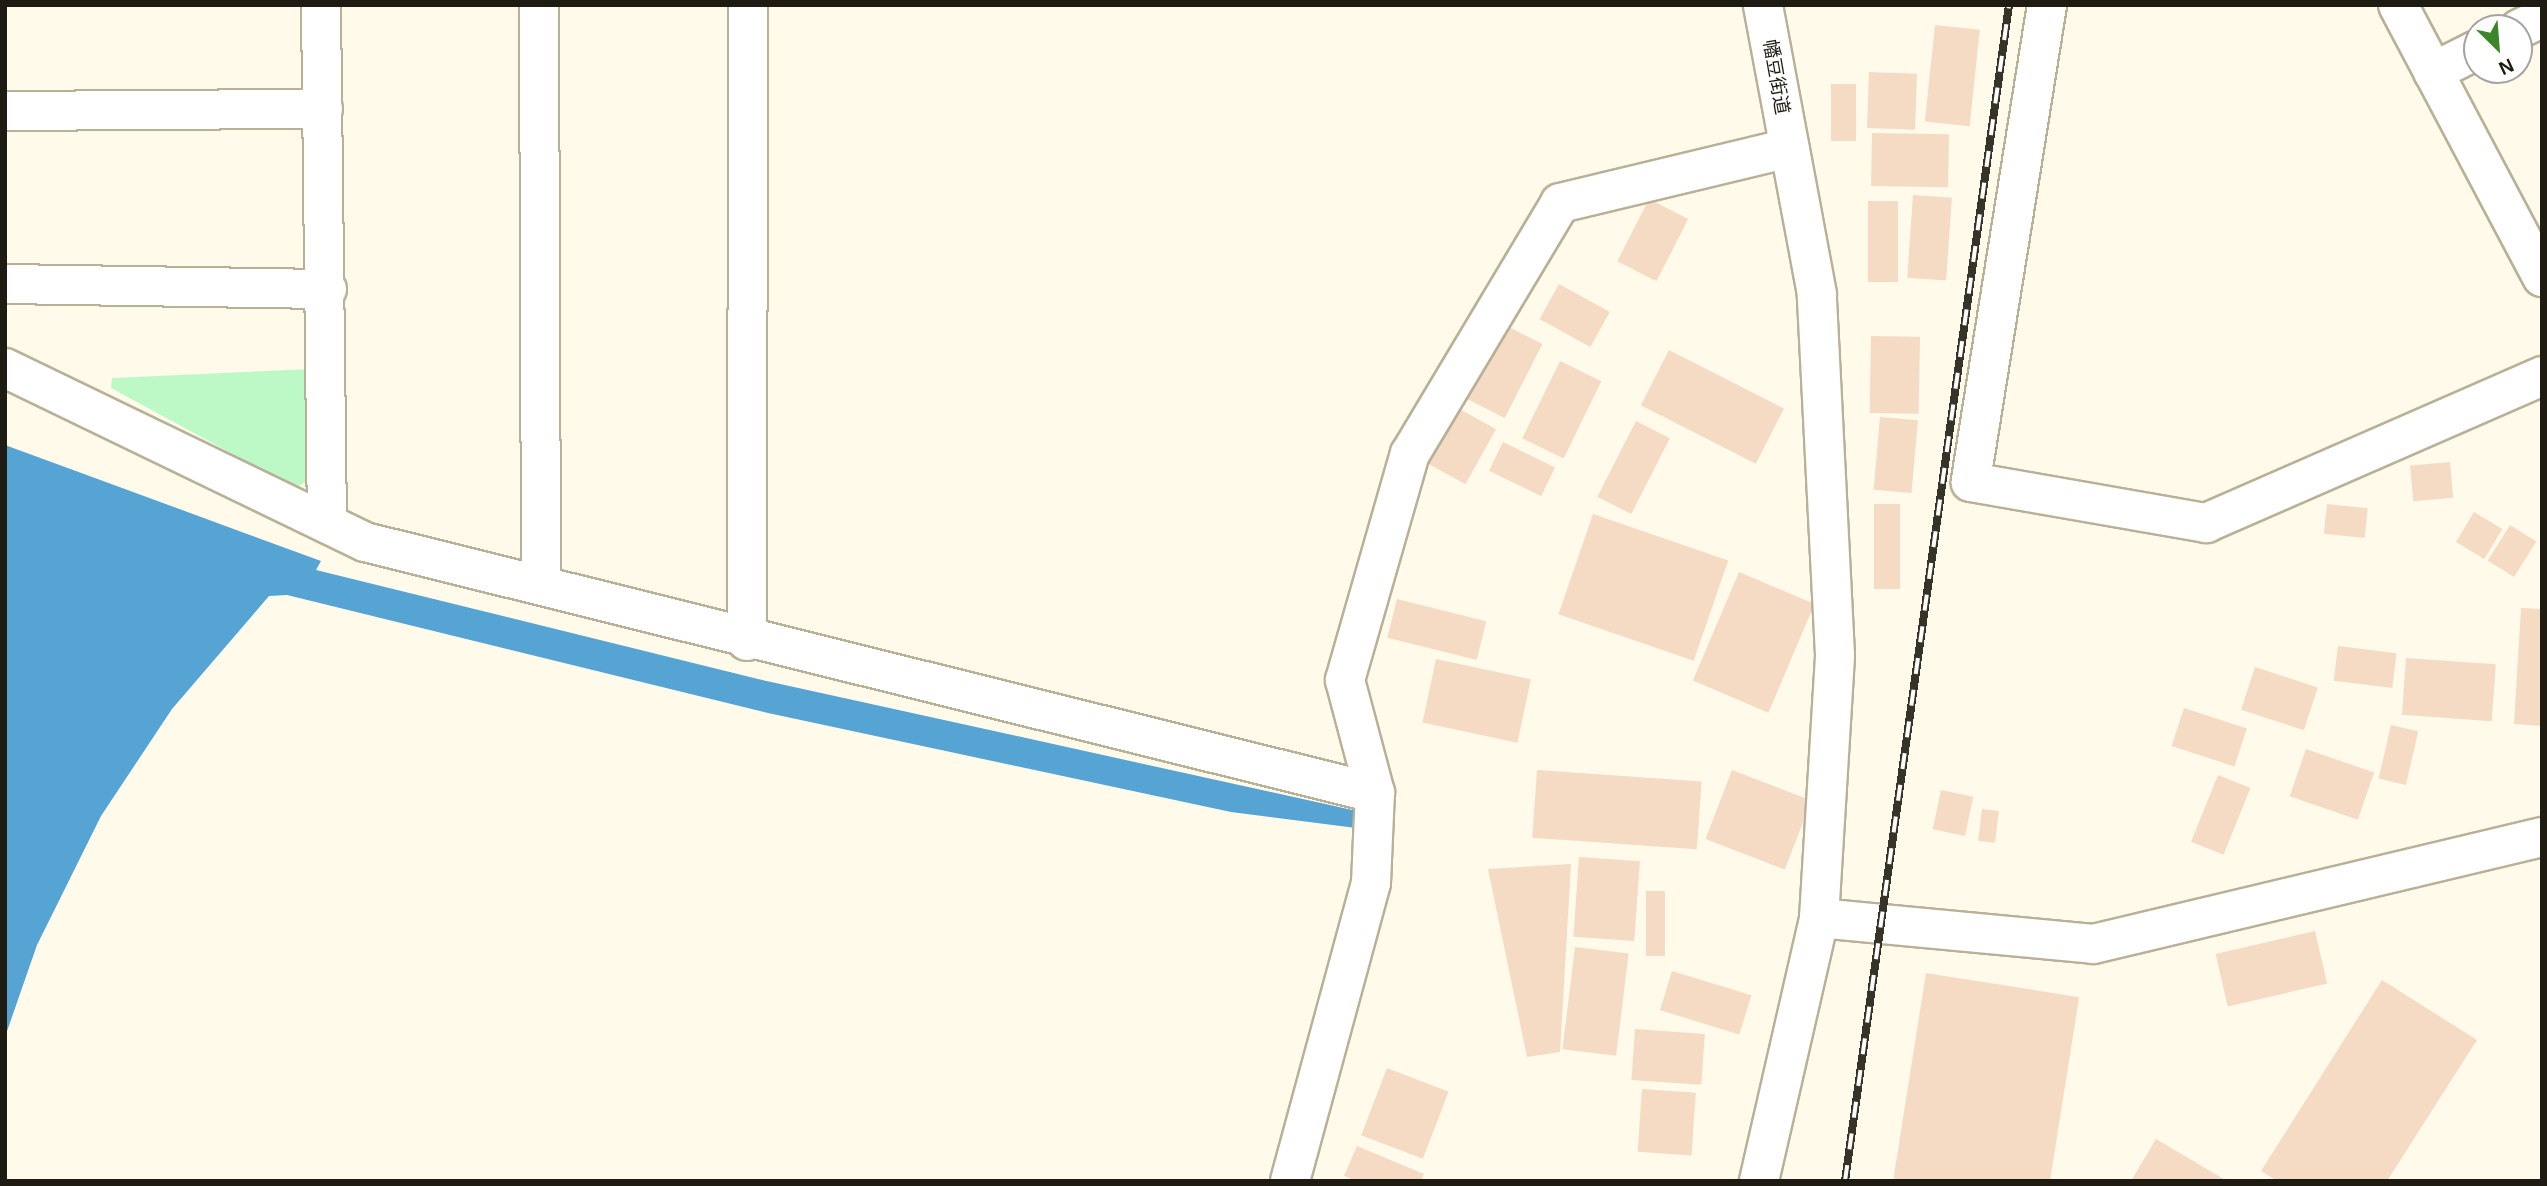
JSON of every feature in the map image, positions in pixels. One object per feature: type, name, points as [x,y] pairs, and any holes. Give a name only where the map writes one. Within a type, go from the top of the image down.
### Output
[{"type":"street","points":[[321,5],[327,289],[327,523]]},
{"type":"street","points":[[539,5],[541,584]]},
{"type":"street","points":[[747,640],[748,5]]},
{"type":"street","name":"幡豆街道","points":[[1759,1181],[1819,918],[1835,656],[1817,294],[1763,5]]},
{"type":"street","points":[[2047,5],[1971,482],[2206,523],[2542,376]]},
{"type":"street","points":[[2398,5],[2542,277]]},
{"type":"street","points":[[2433,72],[2463,57]]},
{"type":"street","points":[[5,111],[323,109]]},
{"type":"street","points":[[1290,1181],[1371,883],[1376,793],[1345,680],[1410,454],[1560,203],[1789,148]]},
{"type":"street","points":[[5,284],[327,289]]},
{"type":"street","points":[[5,368],[365,542],[541,584],[747,640],[1376,793]]},
{"type":"street","points":[[1819,918],[2093,944],[2542,837]]},
{"type":"green space","points":[[310,369],[311,479],[295,488],[111,388],[112,378]]},
{"type":"water","points":[[5,445],[321,561],[316,570],[758,679],[1357,811],[1356,828],[1231,812],[768,713],[287,595],[269,596],[172,709],[101,816],[37,945],[5,1037]]},
{"type":"building","points":[[1935,25],[1980,30],[1970,126],[1925,121]]},
{"type":"building","points":[[1869,72],[1917,74],[1915,130],[1867,128]]},
{"type":"building","points":[[1831,84],[1856,84],[1856,141],[1831,141]]},
{"type":"building","points":[[1872,133],[1949,134],[1948,187],[1871,186]]},
{"type":"building","points":[[1913,195],[1952,198],[1946,281],[1907,278]]},
{"type":"building","points":[[1649,199],[1688,219],[1656,281],[1617,261]]},
{"type":"building","points":[[1868,201],[1898,201],[1898,282],[1868,282]]},
{"type":"building","points":[[1559,284],[1610,312],[1590,347],[1540,319]]},
{"type":"building","points":[[1505,325],[1542,344],[1505,418],[1467,399]]},
{"type":"building","points":[[1871,336],[1920,337],[1919,414],[1870,413]]},
{"type":"building","points":[[1669,350],[1784,409],[1756,464],[1641,405]]},
{"type":"building","points":[[1560,361],[1601,381],[1564,458],[1522,438]]},
{"type":"building","points":[[1454,406],[1496,429],[1465,484],[1423,461]]},
{"type":"building","points":[[1880,417],[1918,420],[1911,493],[1874,490]]},
{"type":"building","points":[[1636,421],[1670,438],[1631,514],[1597,497]]},
{"type":"building","points":[[1503,442],[1555,467],[1541,496],[1489,471]]},
{"type":"building","points":[[2450,462],[2453,498],[2413,501],[2410,465]]},
{"type":"building","points":[[1874,504],[1900,504],[1900,589],[1874,589]]},
{"type":"building","points":[[2327,504],[2368,508],[2365,538],[2324,534]]},
{"type":"building","points":[[2474,512],[2502,529],[2484,559],[2456,542]]},
{"type":"building","points":[[1593,514],[1728,561],[1694,661],[1558,614]]},
{"type":"building","points":[[2510,525],[2536,541],[2514,577],[2488,561]]},
{"type":"building","points":[[1739,572],[1814,604],[1768,713],[1693,681]]},
{"type":"building","points":[[1397,599],[1486,621],[1477,660],[1387,638]]},
{"type":"building","points":[[2521,608],[2542,609],[2542,726],[2514,724]]},
{"type":"building","points":[[2338,646],[2397,653],[2392,688],[2334,681]]},
{"type":"building","points":[[2406,658],[2496,664],[2492,721],[2402,715]]},
{"type":"building","points":[[1436,659],[1531,679],[1517,743],[1422,723]]},
{"type":"building","points":[[2255,667],[2318,687],[2304,730],[2241,710]]},
{"type":"building","points":[[2184,708],[2247,728],[2234,766],[2172,746]]},
{"type":"building","points":[[2391,725],[2418,731],[2406,785],[2379,779]]},
{"type":"building","points":[[2306,749],[2374,772],[2358,820],[2290,796]]},
{"type":"building","points":[[1537,770],[1702,782],[1697,849],[1532,838]]},
{"type":"building","points":[[1732,770],[1811,800],[1785,870],[1705,839]]},
{"type":"building","points":[[2218,775],[2250,788],[2223,855],[2191,842]]},
{"type":"building","points":[[1941,790],[1973,797],[1965,836],[1933,829]]},
{"type":"building","points":[[1982,809],[1999,811],[1995,843],[1978,841]]},
{"type":"building","points":[[1579,857],[1640,861],[1634,941],[1573,937]]},
{"type":"building","points":[[1571,864],[1560,1052],[1527,1057],[1488,869]]},
{"type":"building","points":[[1646,891],[1665,891],[1665,956],[1646,956]]},
{"type":"building","points":[[2315,931],[2327,984],[2228,1007],[2216,954]]},
{"type":"building","points":[[1575,947],[1629,954],[1616,1056],[1562,1049]]},
{"type":"building","points":[[1672,971],[1751,995],[1739,1034],[1660,1010]]},
{"type":"building","points":[[1926,973],[2079,997],[2050,1181],[1893,1181]]},
{"type":"building","points":[[2382,980],[2477,1040],[2387,1181],[2277,1181],[2261,1171]]},
{"type":"building","points":[[1635,1029],[1705,1034],[1701,1085],[1631,1080]]},
{"type":"building","points":[[1387,1068],[1449,1092],[1423,1159],[1361,1135]]},
{"type":"building","points":[[1642,1089],[1696,1093],[1691,1156],[1638,1152]]},
{"type":"building","points":[[2156,1139],[2227,1181],[2131,1181]]},
{"type":"building","points":[[1357,1146],[1424,1174],[1421,1181],[1357,1181],[1344,1176]]},
{"type":"railway","points":[[1845,1181],[2009,5]]}]
